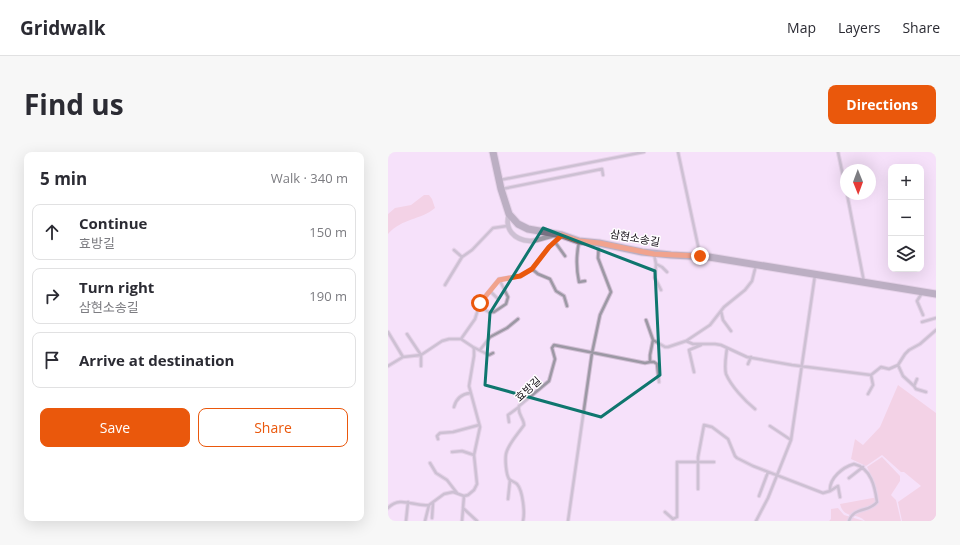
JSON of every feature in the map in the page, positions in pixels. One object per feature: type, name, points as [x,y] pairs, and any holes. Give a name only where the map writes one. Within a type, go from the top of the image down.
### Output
[{"type":"street","points":[[494,152],[501,189],[509,214],[507,226],[508,230],[518,238],[529,241],[559,235]]},
{"type":"street","name":"삼현소송길","points":[[509,214],[518,224],[528,229],[559,235],[579,241],[599,243],[654,254],[700,256],[936,294]]},
{"type":"lane","points":[[499,180],[644,152]]},
{"type":"lane","points":[[678,152],[700,256]]},
{"type":"lane","points":[[838,152],[841,164]]},
{"type":"lane","points":[[501,189],[602,169],[603,174]]},
{"type":"lane","points":[[848,200],[864,282]]},
{"type":"lane","points":[[445,285],[462,257],[472,250],[493,228],[507,226]]},
{"type":"lane","points":[[461,339],[475,319],[480,303],[499,280],[520,276],[532,269],[555,242],[559,235]]},
{"type":"lane","points":[[579,241],[576,257],[576,269],[579,282],[585,281]]},
{"type":"lane","points":[[555,242],[565,256]]},
{"type":"lane","points":[[568,521],[592,353],[600,315],[611,292],[598,258],[599,243]]},
{"type":"lane","points":[[454,250],[462,257]]},
{"type":"lane","points":[[654,254],[656,264],[655,278],[661,290]]},
{"type":"lane","points":[[656,264],[662,266],[667,272]]},
{"type":"lane","points":[[653,340],[668,348],[686,341],[710,325],[721,311],[748,286],[753,277],[756,265]]},
{"type":"lane","points":[[532,269],[538,274],[550,279],[556,291],[564,296],[567,306]]},
{"type":"lane","points":[[756,521],[768,498],[791,440],[815,274]]},
{"type":"lane","points":[[479,307],[489,312],[494,312],[506,304],[508,297],[499,280]]},
{"type":"lane","points":[[490,291],[497,298]]},
{"type":"lane","points":[[922,292],[917,301],[923,315]]},
{"type":"lane","points":[[721,311],[723,320],[731,331]]},
{"type":"lane","points":[[922,322],[936,318]]},
{"type":"lane","points":[[480,350],[490,337],[507,328],[518,319]]},
{"type":"lane","points":[[646,320],[653,340],[650,350],[650,362]]},
{"type":"lane","points":[[871,376],[881,367],[889,369],[898,365],[909,350],[920,344],[936,330]]},
{"type":"lane","points":[[388,332],[403,357]]},
{"type":"lane","points":[[407,334],[420,355],[421,366]]},
{"type":"lane","points":[[388,366],[403,357],[420,355],[442,341],[457,338],[489,354],[493,353]]},
{"type":"lane","points":[[686,341],[693,344],[715,344],[751,357],[871,376]]},
{"type":"lane","points":[[694,372],[689,350],[702,344]]},
{"type":"lane","name":"효방길","points":[[523,521],[524,510],[518,487],[508,476],[506,455],[508,448],[524,425],[524,421],[518,412],[519,406],[543,386],[550,378],[555,359],[552,348],[554,345],[592,353]]},
{"type":"lane","points":[[388,508],[393,503],[399,502],[408,502],[424,506],[429,505],[447,492],[457,493],[464,496],[471,493],[477,484],[474,455],[479,433],[479,425],[470,393],[469,383],[474,356],[473,347]]},
{"type":"lane","points":[[727,348],[725,362],[726,374],[743,399],[755,408]]},
{"type":"lane","points":[[592,353],[640,362],[656,362],[658,366],[659,382]]},
{"type":"lane","points":[[748,364],[751,357]]},
{"type":"lane","points":[[898,365],[903,376],[918,390],[926,392]]},
{"type":"lane","points":[[868,394],[873,385],[871,376]]},
{"type":"lane","points":[[914,386],[917,379]]},
{"type":"lane","points":[[537,383],[543,386]]},
{"type":"lane","points":[[454,407],[457,400],[467,393],[470,393]]},
{"type":"lane","points":[[509,422],[508,415],[519,406]]},
{"type":"lane","points":[[438,439],[437,436],[440,433],[453,432],[479,425]]},
{"type":"lane","points":[[698,489],[698,461],[704,425],[712,427],[728,439],[733,453],[737,458],[768,472],[823,493],[838,486],[840,497]]},
{"type":"lane","points":[[770,426],[791,440]]},
{"type":"lane","points":[[452,452],[462,451],[474,455]]},
{"type":"lane","points":[[665,512],[673,519],[677,517],[676,462],[714,462]]},
{"type":"lane","points":[[430,463],[436,473],[447,480],[457,493]]},
{"type":"lane","points":[[830,491],[832,480],[846,468],[854,464],[863,467],[868,473],[872,480],[877,502],[872,506],[852,515],[849,521]]},
{"type":"lane","points":[[849,478],[863,467]]},
{"type":"lane","points":[[759,496],[768,472]]},
{"type":"lane","points":[[508,499],[510,479]]},
{"type":"lane","points":[[462,521],[464,496]]},
{"type":"lane","points":[[406,521],[408,502]]},
{"type":"lane","points":[[432,518],[433,502]]},
{"type":"lane","points":[[424,521],[429,505]]},
{"type":"lane","points":[[463,508],[477,521]]},
{"type":"highlighted area","points":[[543,228],[655,271],[660,375],[601,417],[485,385],[490,313]]},
{"type":"shaded area","points":[[424,195],[429,195],[435,208],[424,215],[399,225],[388,234],[388,214],[395,208],[411,205]]},
{"type":"shaded area","points":[[898,385],[936,413],[936,521],[902,521],[898,502],[921,486],[904,472],[901,472],[882,455],[866,466],[851,459],[855,439],[863,445],[880,427]]},
{"type":"shaded area","points":[[882,457],[900,476],[900,481],[891,495],[896,500],[901,521],[865,521],[862,518],[844,512],[840,504],[878,497],[873,479],[867,467]]},
{"type":"shaded area","points":[[838,508],[844,515],[864,521],[829,521],[831,519],[831,509]]},
{"type":"route","points":[[480,303],[499,280],[503,278],[520,276],[532,269],[549,247],[562,235],[579,241],[599,243],[654,254],[700,256]]}]
